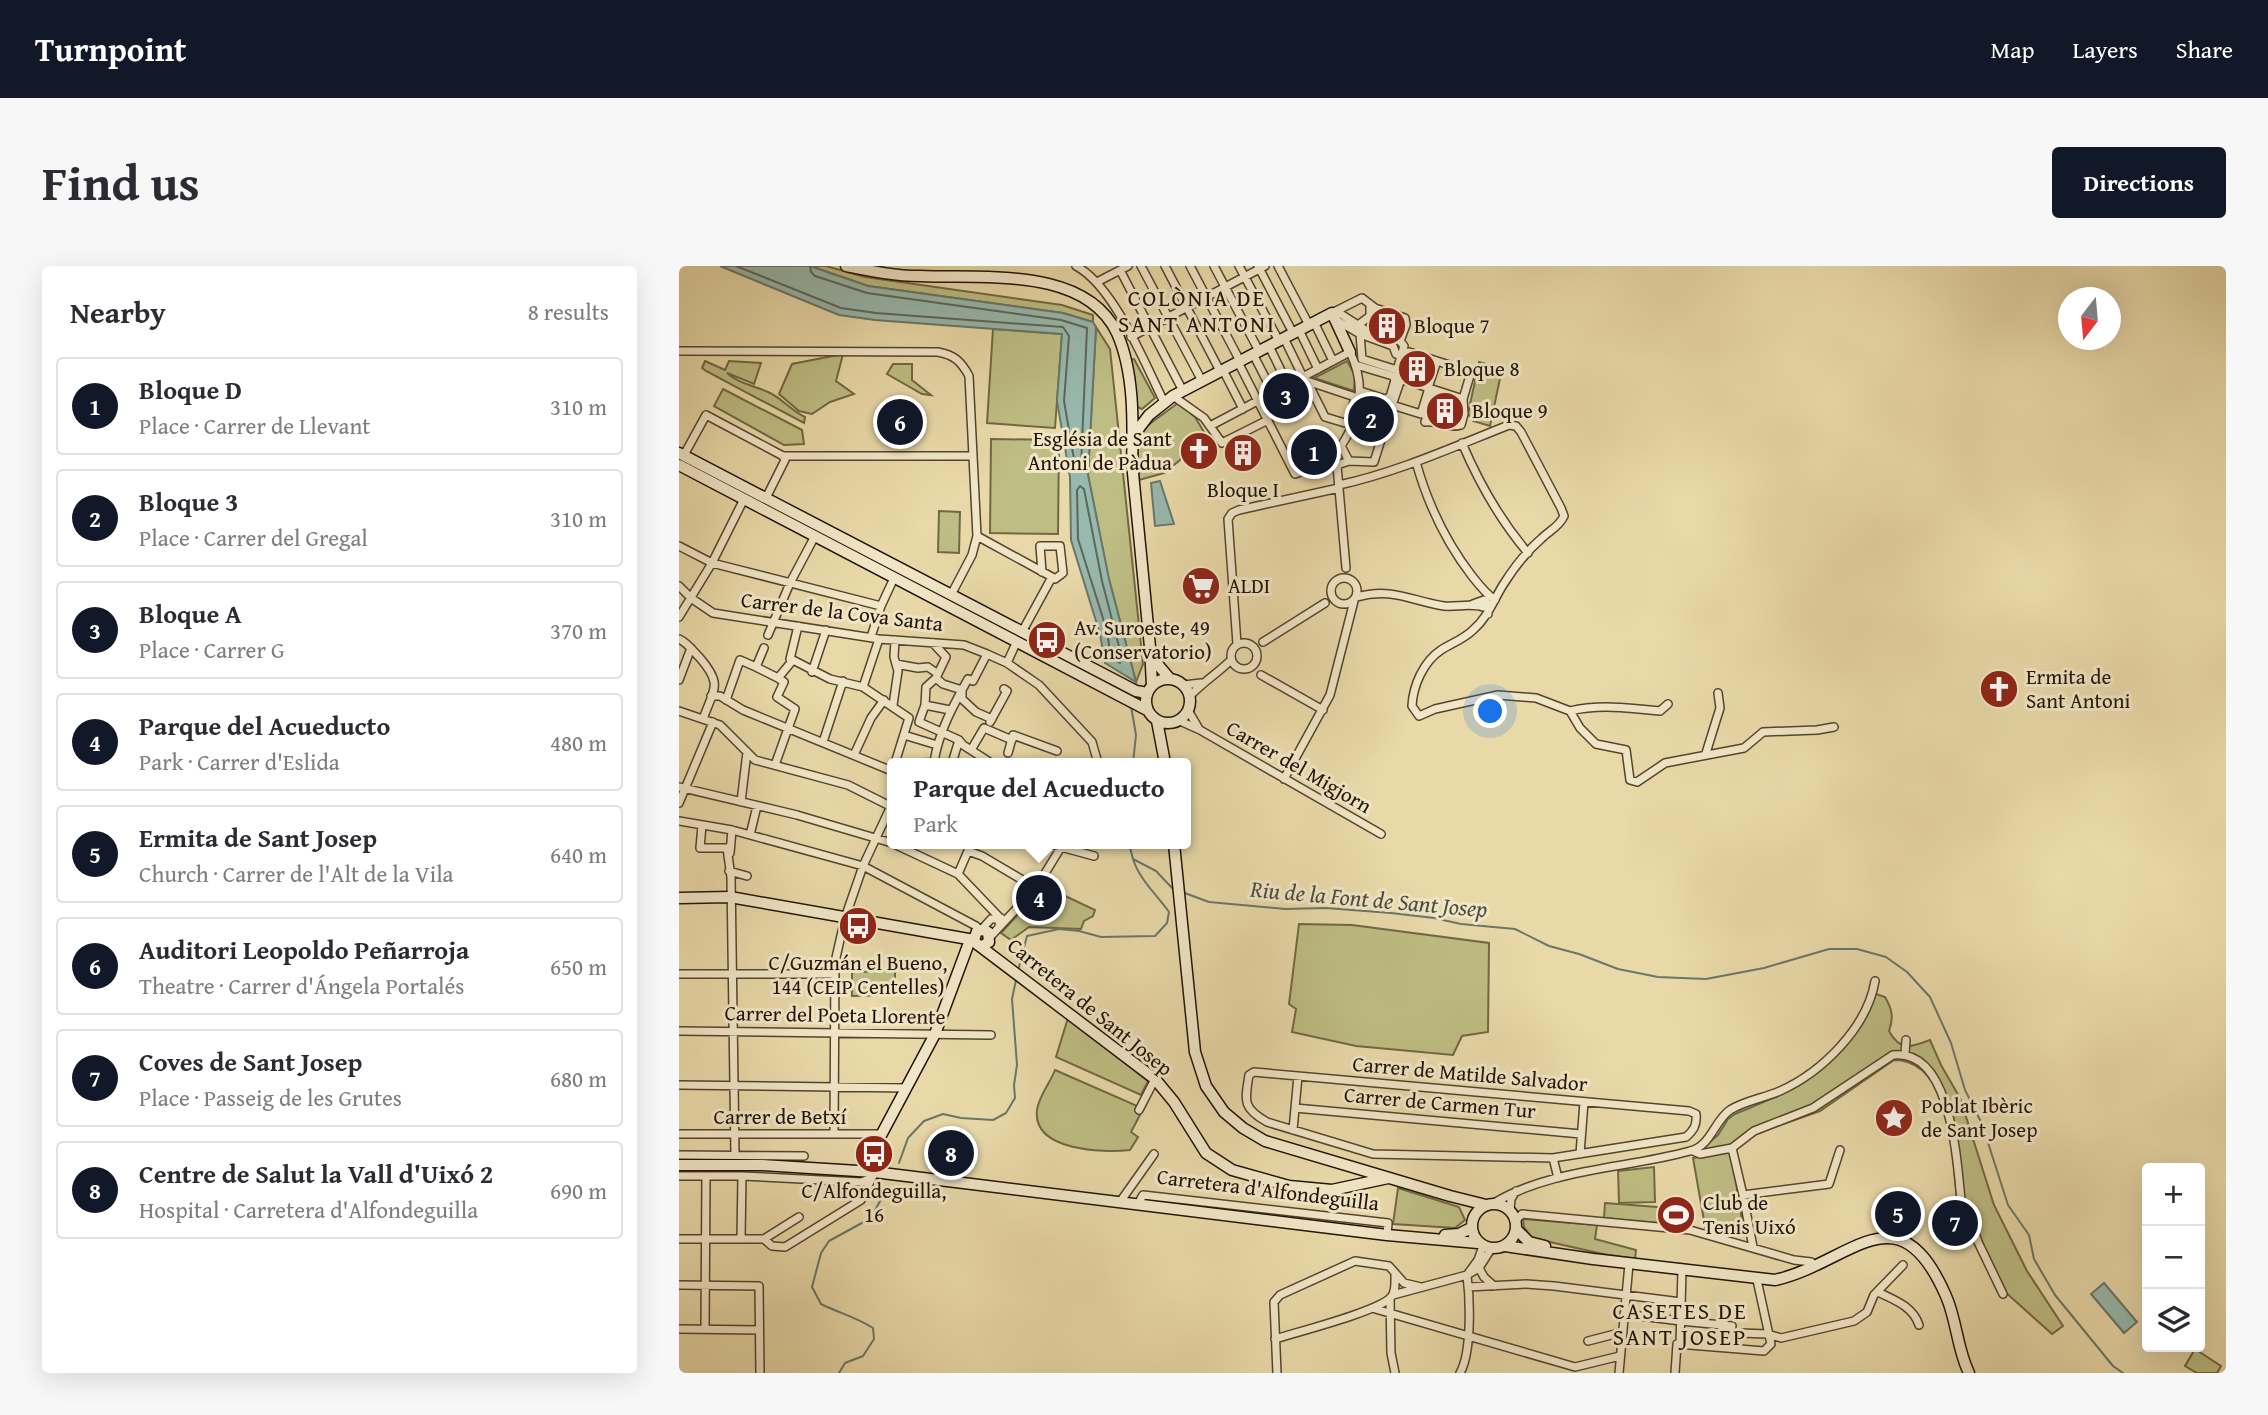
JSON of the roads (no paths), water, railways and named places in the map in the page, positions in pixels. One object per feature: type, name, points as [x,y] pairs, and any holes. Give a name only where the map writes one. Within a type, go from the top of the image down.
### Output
[{"type":"street","points":[[846,266],[917,276],[1016,277],[1044,280],[1066,286],[1094,301],[1108,316],[1126,360],[1137,420],[1132,469],[1150,646],[1144,708]]},
{"type":"street","points":[[1076,266],[1097,282],[1169,399],[1204,418],[1221,443],[1268,420]]},
{"type":"street","points":[[1097,282],[1128,266]]},
{"type":"street","points":[[1141,266],[1202,381]]},
{"type":"street","points":[[1165,266],[1243,408]]},
{"type":"street","points":[[1190,266],[1296,474],[1306,470],[1319,471],[1349,461],[1374,462],[1401,379],[1397,370],[1404,346],[1401,341],[1359,330]]},
{"type":"street","points":[[1214,266],[1270,387]]},
{"type":"street","points":[[1239,266],[1245,277],[1296,332],[1333,361]]},
{"type":"street","points":[[1278,266],[1305,378],[1325,417],[1345,423],[1350,419],[1355,397],[1305,378]]},
{"type":"street","points":[[1131,337],[1261,267],[1318,369]]},
{"type":"street","points":[[1120,270],[1183,391]]},
{"type":"street","points":[[1083,296],[1105,320],[1113,335],[1128,412],[1137,420]]},
{"type":"street","points":[[1137,420],[1183,391],[1362,298],[1375,309],[1405,318],[1401,341]]},
{"type":"street","points":[[1370,304],[1370,316],[1359,330],[1362,359],[1397,370]]},
{"type":"street","points":[[1334,314],[1359,330],[1393,346],[1396,354],[1401,356]]},
{"type":"street","points":[[1334,314],[1356,365],[1361,395],[1353,429],[1341,446],[1349,461]]},
{"type":"street","points":[[1269,346],[1288,385]]},
{"type":"street","points":[[679,351],[938,352],[952,355],[963,365],[969,376],[977,536],[972,555],[948,599]]},
{"type":"street","points":[[1210,426],[1350,352]]},
{"type":"street","points":[[1401,356],[1409,352],[1437,361],[1471,372],[1463,399],[1464,414],[1461,425],[1455,427],[1433,420],[1425,422],[1437,361]]},
{"type":"street","points":[[1356,365],[1393,376],[1395,380],[1390,397],[1385,399],[1361,395]]},
{"type":"street","points":[[1401,379],[1463,399]]},
{"type":"street","points":[[1361,395],[1421,414],[1431,388]]},
{"type":"street","points":[[973,456],[783,456],[706,415],[681,458],[1020,637],[1144,708],[1157,721],[1165,758]]},
{"type":"street","points":[[1240,643],[1236,631],[1228,529],[1228,519],[1232,513],[1369,478],[1516,426],[1564,516],[1528,553],[1462,639],[1439,651],[1421,674],[1412,706],[1419,716],[1435,709],[1498,695],[1536,698],[1570,711],[1581,708],[1660,711],[1668,704]]},
{"type":"street","points":[[1353,429],[1382,437]]},
{"type":"street","points":[[1462,443],[1499,515],[1528,553]]},
{"type":"street","points":[[766,498],[785,460],[783,456]]},
{"type":"street","points":[[1416,462],[1425,493],[1443,534],[1487,605]]},
{"type":"street","points":[[1284,779],[1323,710],[1332,688],[1354,598],[1351,579],[1346,569],[1337,466]]},
{"type":"street","points":[[746,494],[766,498],[817,531]]},
{"type":"street","points":[[679,617],[712,563],[746,494]]},
{"type":"street","points":[[768,635],[790,583],[817,531]]},
{"type":"street","points":[[977,536],[1052,578],[1055,579],[1063,573],[1060,546],[1040,547],[1042,572]]},
{"type":"street","points":[[679,546],[712,563],[881,606]]},
{"type":"street","points":[[1333,597],[1335,582],[1346,569]]},
{"type":"street","points":[[863,687],[881,606],[897,573]]},
{"type":"street","points":[[1007,663],[1052,578]]},
{"type":"street","points":[[1341,578],[1351,579]]},
{"type":"street","name":"Carrer de la Cova Santa","points":[[679,586],[713,613],[875,638],[964,645],[987,654],[1007,663],[1039,685],[1092,742],[1097,758]]},
{"type":"street","points":[[1240,643],[1252,645],[1263,642],[1333,597],[1354,598],[1371,593],[1394,593],[1441,605],[1487,605]]},
{"type":"street","points":[[778,678],[791,659],[798,626]]},
{"type":"street","points":[[812,672],[826,630]]},
{"type":"street","points":[[1020,637],[1145,690]]},
{"type":"street","points":[[680,640],[691,648],[713,673],[715,683],[703,719]]},
{"type":"street","points":[[893,705],[898,671],[894,657],[895,640]]},
{"type":"street","points":[[1251,666],[1263,642]]},
{"type":"street","points":[[933,643],[946,657],[937,676],[926,687],[925,705],[919,722],[942,731],[984,758]]},
{"type":"street","points":[[1233,663],[1231,653],[1240,643]]},
{"type":"street","points":[[1252,645],[1257,652]]},
{"type":"street","points":[[1150,646],[1159,666],[1170,678],[1184,685],[1191,695],[1188,712],[1176,722],[1164,748]]},
{"type":"street","points":[[680,676],[691,648]]},
{"type":"street","points":[[757,667],[764,648]]},
{"type":"street","points":[[938,758],[935,757],[937,745],[950,710],[968,679],[974,681],[987,654]]},
{"type":"street","points":[[791,659],[812,672],[863,687],[909,718],[897,758]]},
{"type":"street","points":[[726,700],[740,662],[757,667],[784,682],[777,697],[795,709],[775,765]]},
{"type":"street","points":[[1191,695],[1202,683],[1233,663],[1251,666],[1261,675],[1323,710]]},
{"type":"street","points":[[896,664],[928,667],[943,684],[962,690]]},
{"type":"street","points":[[1145,690],[1160,680],[1170,678]]},
{"type":"street","points":[[823,742],[843,681]]},
{"type":"street","points":[[1184,685],[1202,683]]},
{"type":"street","points":[[971,750],[1007,691],[1003,689]]},
{"type":"street","points":[[962,690],[962,699],[976,712],[992,719]]},
{"type":"street","points":[[1706,753],[1720,708],[1719,693]]},
{"type":"street","points":[[711,696],[720,696],[743,710],[887,769]]},
{"type":"street","points":[[854,755],[871,718],[884,700]]},
{"type":"street","points":[[925,705],[950,710]]},
{"type":"street","points":[[679,710],[720,725],[755,760],[848,785],[887,805]]},
{"type":"street","points":[[1570,711],[1580,728],[1596,744],[1626,750],[1630,780],[1637,782],[1665,763],[1706,753],[1744,748],[1763,732],[1833,727]]},
{"type":"street","name":"Carrer del Migjorn","points":[[1188,712],[1199,730]]},
{"type":"street","points":[[1157,721],[1176,722]]},
{"type":"street","points":[[679,803],[682,788],[713,722]]},
{"type":"street","name":"Carrer del Migjorn","points":[[1176,722],[1199,730],[1381,834]]},
{"type":"street","points":[[986,729],[1057,751]]},
{"type":"street","points":[[904,735],[937,745]]},
{"type":"street","points":[[1007,753],[1012,737]]},
{"type":"street","points":[[953,758],[958,740]]},
{"type":"street","points":[[741,802],[744,749]]},
{"type":"street","points":[[682,788],[887,841]]},
{"type":"street","points":[[750,835],[757,806]]},
{"type":"street","points":[[835,1134],[835,962],[845,918],[863,866],[887,815]]},
{"type":"street","points":[[679,821],[732,830],[863,866],[976,926],[977,937]]},
{"type":"street","points":[[702,825],[700,848],[727,848],[735,1154]]},
{"type":"street","points":[[729,872],[732,830]]},
{"type":"street","points":[[914,849],[958,874],[1005,918]]},
{"type":"street","points":[[958,874],[966,849]]},
{"type":"street","points":[[972,849],[1036,888]]},
{"type":"street","points":[[679,898],[730,897],[845,918],[977,937],[988,943],[1005,918],[1036,888],[1060,849]]},
{"type":"street","points":[[1074,849],[1094,856]]},
{"type":"street","points":[[1175,849],[1195,1052],[1206,1086],[1224,1112],[1265,1141],[1450,1196],[1490,1204],[1514,1220],[1529,1242],[1593,1259]]},
{"type":"street","points":[[729,872],[747,876]]},
{"type":"street","points":[[862,1171],[935,1034],[977,937],[991,919],[1005,918]]},
{"type":"street","name":"Carretera de Sant Josep","points":[[977,937],[1003,962],[1155,1079],[1174,1102],[1206,1153],[1232,1170],[1289,1186],[1332,1190],[1388,1178]]},
{"type":"street","points":[[679,974],[835,974]]},
{"type":"street","points":[[1472,1224],[1477,1211],[1517,1190],[1620,1163],[1693,1151],[1708,1139],[1728,1111],[1783,1090],[1805,1078],[1827,1060],[1855,1026],[1865,1009],[1875,981]]},
{"type":"street","name":"Carrer del Poeta Llorente","points":[[679,1031],[991,1035]]},
{"type":"street","points":[[1905,1054],[1906,1040]]},
{"type":"street","points":[[1693,1151],[1700,1154],[1732,1148],[1754,1131],[1813,1108],[1893,1055],[1905,1054],[1932,1074],[1945,1100],[1951,1122],[1962,1209],[1966,1207],[1977,1242],[2003,1294]]},
{"type":"street","name":"Carrer de Matilde Salvador","points":[[1293,1130],[1267,1122],[1253,1114],[1247,1105],[1249,1075],[1254,1072],[1689,1111],[1696,1114],[1697,1121],[1693,1131],[1686,1137],[1580,1154]]},
{"type":"street","points":[[1299,1076],[1293,1130],[1373,1154],[1553,1158],[1580,1154],[1584,1102]]},
{"type":"street","points":[[1139,1110],[1155,1079]]},
{"type":"street","points":[[679,1085],[907,1088]]},
{"type":"street","name":"Carrer de Carmen Tur","points":[[1295,1108],[1581,1133]]},
{"type":"street","name":"Carrer de Betxí","points":[[679,1134],[881,1134]]},
{"type":"street","points":[[1732,1148],[1752,1247]]},
{"type":"street","points":[[1743,1195],[1829,1184],[1840,1150]]},
{"type":"street","points":[[1120,1202],[1154,1154]]},
{"type":"street","points":[[679,1155],[804,1156]]},
{"type":"street","points":[[1553,1158],[1558,1178]]},
{"type":"street","name":"Carretera d'Alfondeguilla","points":[[679,1166],[762,1165],[862,1171],[873,1175],[1387,1235],[1459,1234],[1472,1224]]},
{"type":"street","points":[[679,1176],[861,1182],[873,1175]]},
{"type":"street","points":[[764,1239],[772,1246],[785,1247],[861,1200],[873,1175]]},
{"type":"street","points":[[705,1329],[706,1176]]},
{"type":"street","points":[[741,1239],[742,1176]]},
{"type":"street","points":[[1505,1246],[1513,1239],[1511,1199],[1517,1190]]},
{"type":"street","points":[[1450,1196],[1466,1206],[1484,1246],[1479,1268],[1494,1286]]},
{"type":"street","points":[[1514,1220],[1522,1214],[1690,1230],[1794,1260],[1811,1262]]},
{"type":"street","points":[[679,1239],[764,1239],[799,1217]]},
{"type":"street","name":"Carretera d'Alfondeguilla","points":[[1411,1236],[1484,1246]]},
{"type":"street","points":[[1484,1246],[1505,1246],[1629,1264],[1775,1280],[1794,1276],[1865,1242],[1884,1236],[1901,1239],[1914,1246],[1946,1295],[1962,1358],[1969,1373]]},
{"type":"street","points":[[1460,1373],[1465,1361],[1467,1336],[1467,1275],[1484,1246]]},
{"type":"street","points":[[1277,1373],[1274,1302],[1280,1295],[1355,1261],[1389,1266],[1395,1271],[1388,1373]]},
{"type":"street","points":[[1619,1373],[1629,1264]]},
{"type":"street","points":[[1740,1333],[1767,1334],[1781,1338],[1854,1321],[1867,1312],[1878,1292],[1903,1265]]},
{"type":"street","points":[[1275,1339],[1372,1308],[1392,1297],[1421,1287],[1467,1275],[1479,1268]]},
{"type":"street","points":[[1675,1373],[1681,1321],[1682,1270]]},
{"type":"street","points":[[1395,1275],[1404,1283],[1421,1287]]},
{"type":"street","points":[[1679,1344],[1764,1351],[1770,1344],[1757,1280]]},
{"type":"street","points":[[679,1285],[759,1286],[760,1373]]},
{"type":"street","points":[[1468,1287],[1554,1286],[1681,1302]]},
{"type":"street","points":[[1878,1292],[1915,1314],[1919,1325]]},
{"type":"street","points":[[1372,1308],[1575,1367],[1620,1356]]},
{"type":"street","points":[[1624,1314],[1732,1326]]},
{"type":"street","points":[[679,1329],[759,1330]]},
{"type":"street","points":[[1588,1341],[1623,1332]]},
{"type":"street","points":[[1391,1353],[1395,1373]]},
{"type":"water","points":[[720,266],[810,266],[868,286],[1063,313],[1093,322],[1096,327],[1088,475],[1109,579],[1136,682],[1105,663],[1100,634],[1071,540],[1070,477],[1057,401],[1062,334],[839,315]]},
{"type":"water","points":[[1160,481],[1174,524],[1155,526],[1151,483]]},
{"type":"water","points":[[2104,1283],[2137,1322],[2124,1333],[2091,1294]]},
{"type":"waterway","name":"Riu de la Font de Sant Josep","points":[[1131,706],[1136,735],[1134,758]]},
{"type":"waterway","name":"Riu de la Font de Sant Josep","points":[[1130,849],[1133,859],[1156,871],[1173,889]]},
{"type":"waterway","points":[[1018,971],[1027,936],[1059,929],[1101,937],[1155,936],[1167,923],[1169,912],[1144,880],[1133,859]]},
{"type":"waterway","name":"Riu de la Font de Sant Josep","points":[[1182,892],[1209,902],[1285,909],[1326,908],[1391,913],[1515,929],[1549,946],[1618,969],[1658,977],[1706,979],[1764,968],[1829,949],[1857,949],[1886,957],[1907,972],[1930,997],[1951,1043],[1965,1090],[1982,1124],[2008,1205],[2029,1235],[2034,1259],[2055,1295],[2113,1366],[2123,1373]]},
{"type":"waterway","points":[[899,1163],[908,1138],[924,1121],[943,1114],[993,1120],[1006,1113],[1015,1098],[1017,1065],[1012,999],[1016,980]]},
{"type":"waterway","points":[[839,1373],[845,1363],[863,1356],[874,1339],[873,1328],[821,1304],[812,1287],[821,1253],[829,1241],[871,1218],[888,1186]]},
{"type":"place","name":"Bloque 7","points":[[1387,326]]},
{"type":"place","name":"Bloque 8","points":[[1417,369]]},
{"type":"place","name":"Bloque A","points":[[1286,396]]},
{"type":"place","name":"Bloque 9","points":[[1445,411]]},
{"type":"place","name":"Bloque 3","points":[[1371,419]]},
{"type":"place","name":"Auditori Leopoldo Peñarroja","points":[[900,422]]},
{"type":"place","name":"Església de Sant Antoni de Pàdua","points":[[1199,451]]},
{"type":"place","name":"Bloque D","points":[[1314,452]]},
{"type":"place","name":"Bloque I","points":[[1243,453]]},
{"type":"place","name":"ALDI","points":[[1201,586]]},
{"type":"place","name":"Av. Suroeste, 49 (Conservatorio)","points":[[1047,640]]},
{"type":"place","name":"Ermita de Sant Antoni","points":[[1999,689]]},
{"type":"place","name":"Parque del Acueducto","points":[[1039,898]]},
{"type":"place","name":"C/Guzmán el Bueno, 144 (CEIP Centelles)","points":[[858,926]]},
{"type":"place","name":"Poblat Ibèric de Sant Josep","points":[[1894,1118]]},
{"type":"place","name":"Centre de Salut la Vall d'Uixó 2","points":[[951,1153]]},
{"type":"place","name":"C/Alfondeguilla, 16","points":[[874,1154]]},
{"type":"place","name":"Ermita de Sant Josep","points":[[1898,1214]]},
{"type":"place","name":"Club de Tenis Uixó","points":[[1676,1215]]},
{"type":"place","name":"Coves de Sant Josep","points":[[1955,1223]]},
{"type":"district","name":"COLÒNIA DE SANT ANTONI","points":[[1197,311]]},
{"type":"district","name":"CASETES DE SANT JOSEP","points":[[1680,1324]]}]
